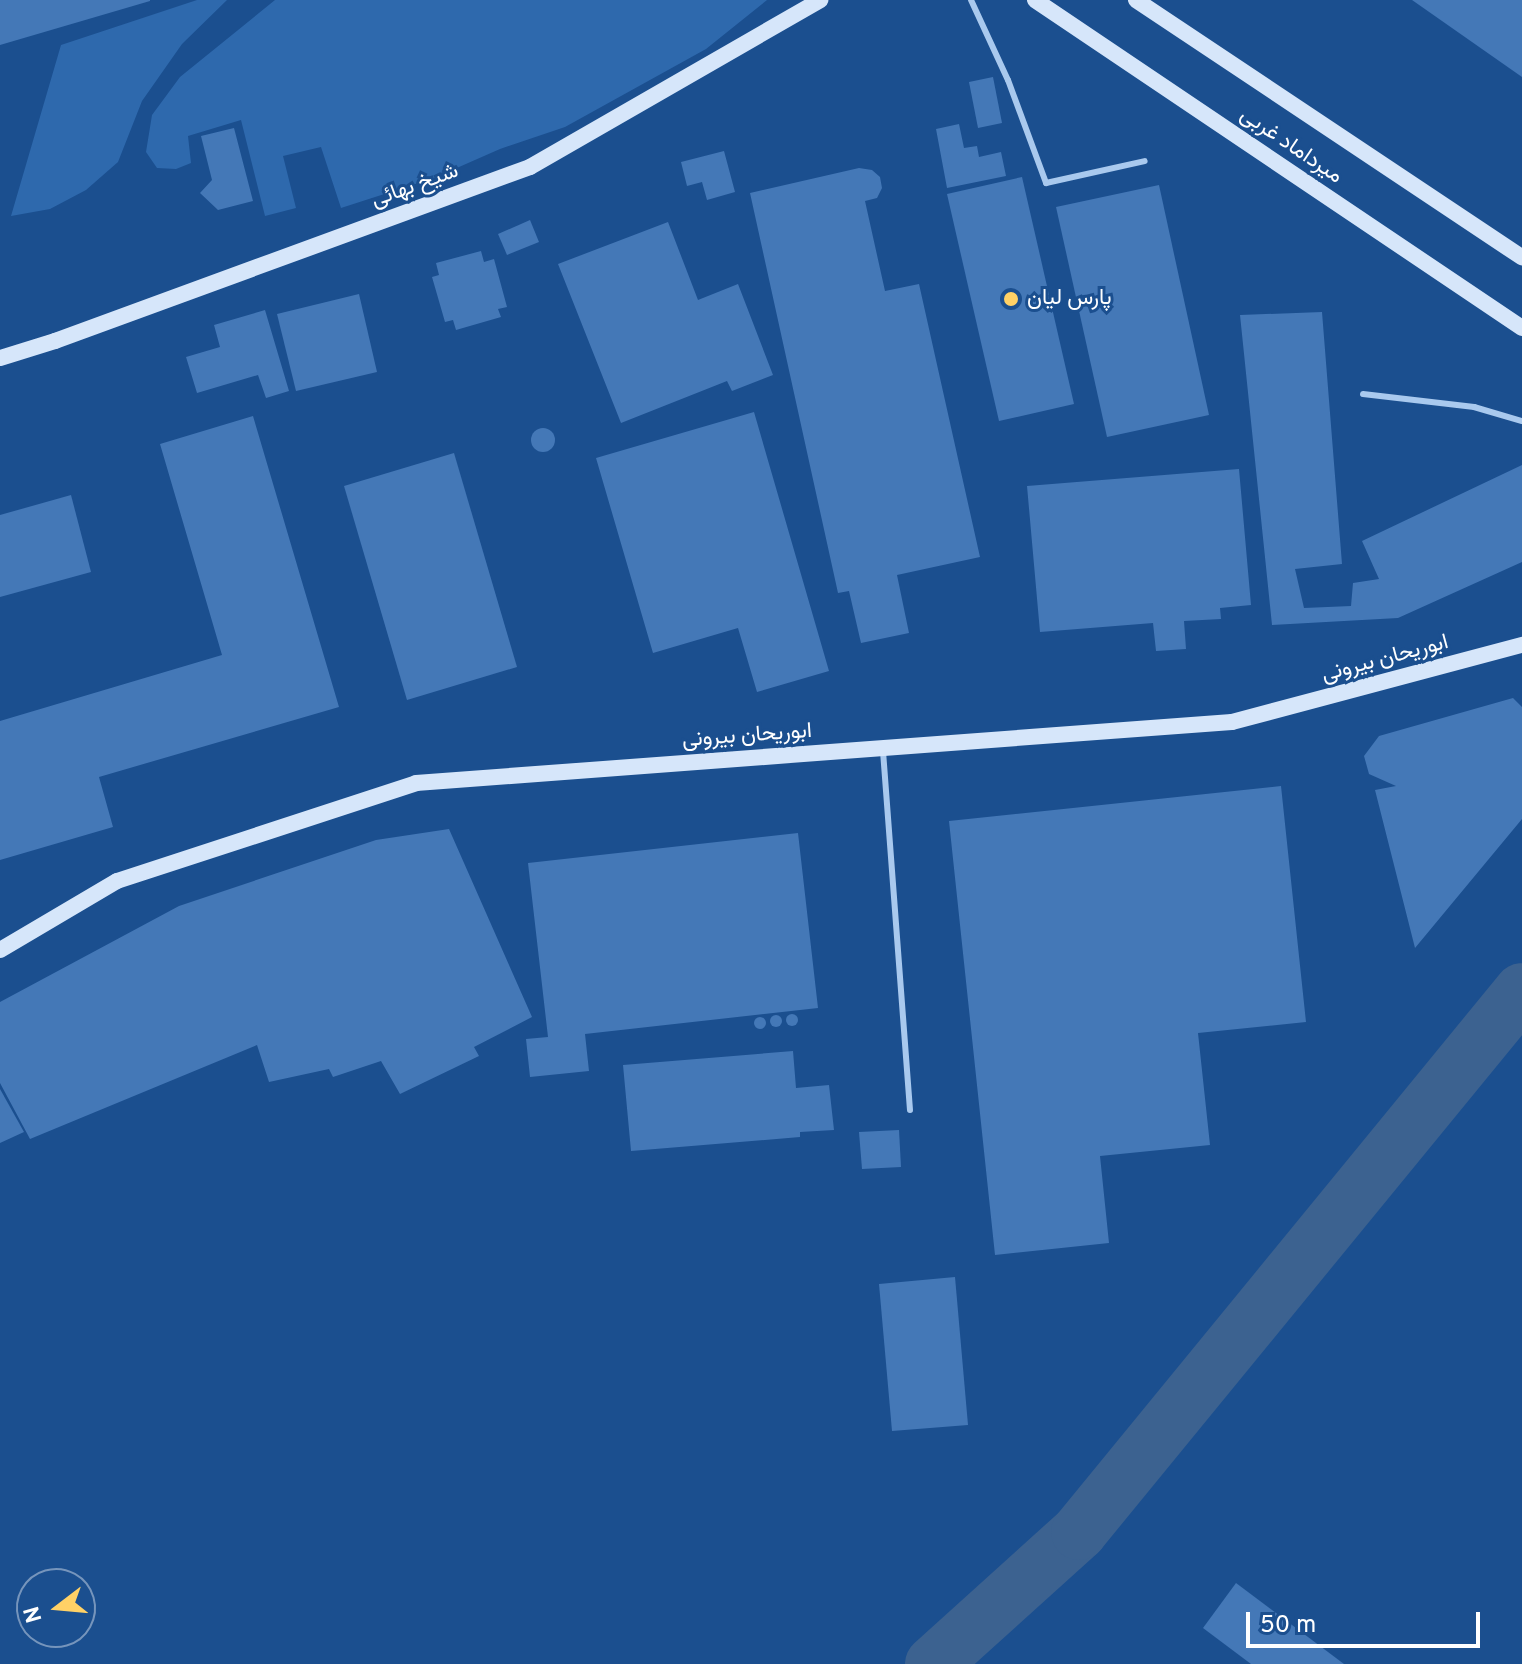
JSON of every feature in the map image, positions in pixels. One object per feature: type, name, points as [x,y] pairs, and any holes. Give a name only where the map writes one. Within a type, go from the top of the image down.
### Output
[{"type":"street","name":"شیخ بهائی","points":[[0,358],[55,341],[530,167],[820,0]]},
{"type":"street","name":"میرداماد غربی","points":[[1035,0],[1522,328]]},
{"type":"street","name":"میرداماد غربی","points":[[1136,0],[1522,257]]},
{"type":"street","name":"ابوریحان بیرونی","points":[[0,950],[117,881],[416,783],[1232,722],[1522,645]]},
{"type":"lane","points":[[971,0],[1008,80],[1046,183],[1145,161]]},
{"type":"lane","points":[[1363,394],[1474,407],[1522,421]]},
{"type":"lane","points":[[882,747],[910,1110]]},
{"type":"shaded area","points":[[197,0],[227,0],[182,44],[142,101],[118,162],[86,190],[50,209],[11,216],[61,45]]},
{"type":"shaded area","points":[[275,0],[767,0],[706,49],[565,127],[500,149],[434,178],[341,208],[321,147],[283,156],[296,208],[265,216],[241,120],[188,136],[191,163],[176,169],[157,168],[146,152],[152,115],[180,77]]},
{"type":"building","points":[[0,0],[150,0],[150,1],[0,45]]},
{"type":"building","points":[[1412,0],[1522,0],[1522,77]]},
{"type":"building","points":[[993,77],[1002,123],[978,128],[969,82]]},
{"type":"building","points":[[959,124],[964,148],[977,146],[979,157],[1001,152],[1006,176],[947,188],[936,129]]},
{"type":"building","points":[[234,128],[253,201],[218,210],[200,193],[212,180],[201,136]]},
{"type":"building","points":[[724,151],[735,192],[707,200],[702,182],[687,186],[681,162]]},
{"type":"building","points":[[859,168],[872,170],[880,177],[882,188],[877,198],[865,201],[885,291],[919,284],[980,557],[897,575],[909,633],[861,643],[849,591],[838,593],[750,193]]},
{"type":"building","name":"پارس لیان","points":[[1022,177],[1074,404],[999,421],[947,194]]},
{"type":"building","points":[[1159,185],[1209,415],[1107,437],[1056,207]]},
{"type":"building","points":[[530,220],[539,242],[507,255],[498,234]]},
{"type":"building","points":[[668,222],[698,300],[738,284],[773,375],[732,391],[727,381],[621,423],[558,264]]},
{"type":"building","points":[[481,251],[484,262],[494,259],[507,307],[498,309],[501,317],[456,330],[453,320],[445,322],[432,277],[439,275],[436,263]]},
{"type":"building","points":[[359,294],[377,372],[296,391],[277,314]]},
{"type":"building","points":[[265,310],[289,391],[266,398],[258,375],[197,393],[186,357],[220,347],[214,325]]},
{"type":"building","points":[[1322,312],[1342,564],[1295,569],[1304,608],[1351,606],[1353,583],[1379,579],[1362,541],[1522,465],[1522,562],[1398,618],[1272,625],[1240,315]]},
{"type":"building","points":[[754,412],[829,671],[757,692],[738,628],[653,653],[596,458]]},
{"type":"building","points":[[253,416],[339,707],[99,777],[113,827],[0,860],[0,721],[222,655],[160,444]]},
{"type":"building","points":[[543,428],[552,431],[555,440],[552,449],[543,452],[534,449],[531,440],[534,431]]},
{"type":"building","points":[[454,453],[517,667],[407,700],[344,486]]},
{"type":"building","points":[[1239,469],[1251,605],[1220,608],[1221,619],[1184,621],[1186,649],[1156,651],[1153,623],[1040,632],[1027,486]]},
{"type":"building","points":[[71,495],[91,572],[0,597],[0,515]]},
{"type":"building","points":[[1513,698],[1522,707],[1522,819],[1415,948],[1375,790],[1396,786],[1369,774],[1364,756],[1379,736]]},
{"type":"building","points":[[1281,786],[1306,1022],[1198,1033],[1210,1145],[1100,1156],[1109,1243],[995,1255],[949,821]]},
{"type":"building","points":[[449,829],[532,1017],[474,1047],[479,1056],[400,1094],[381,1061],[333,1077],[329,1069],[269,1082],[257,1045],[30,1139],[0,1083],[0,1002],[179,906],[376,840]]},
{"type":"building","points":[[798,833],[818,1008],[585,1034],[589,1071],[530,1077],[526,1039],[548,1037],[528,863]]},
{"type":"building","points":[[776,1015],[782,1021],[776,1027],[770,1021]]},
{"type":"building","points":[[787,1015],[797,1015],[797,1025],[787,1025]]},
{"type":"building","points":[[760,1017],[766,1023],[760,1029],[754,1023]]},
{"type":"building","points":[[793,1051],[796,1088],[829,1085],[834,1130],[800,1132],[800,1137],[631,1151],[623,1065]]},
{"type":"building","points":[[0,1089],[24,1132],[0,1143]]},
{"type":"building","points":[[899,1130],[901,1167],[862,1169],[859,1132]]},
{"type":"building","points":[[955,1277],[968,1425],[892,1431],[879,1284]]},
{"type":"building","points":[[1236,1583],[1344,1664],[1251,1664],[1203,1628]]},
{"type":"waterway","points":[[933,1664],[1079,1532],[1522,991]]},
{"type":"place","name":"پارس لیان","points":[[1011,299]]}]
